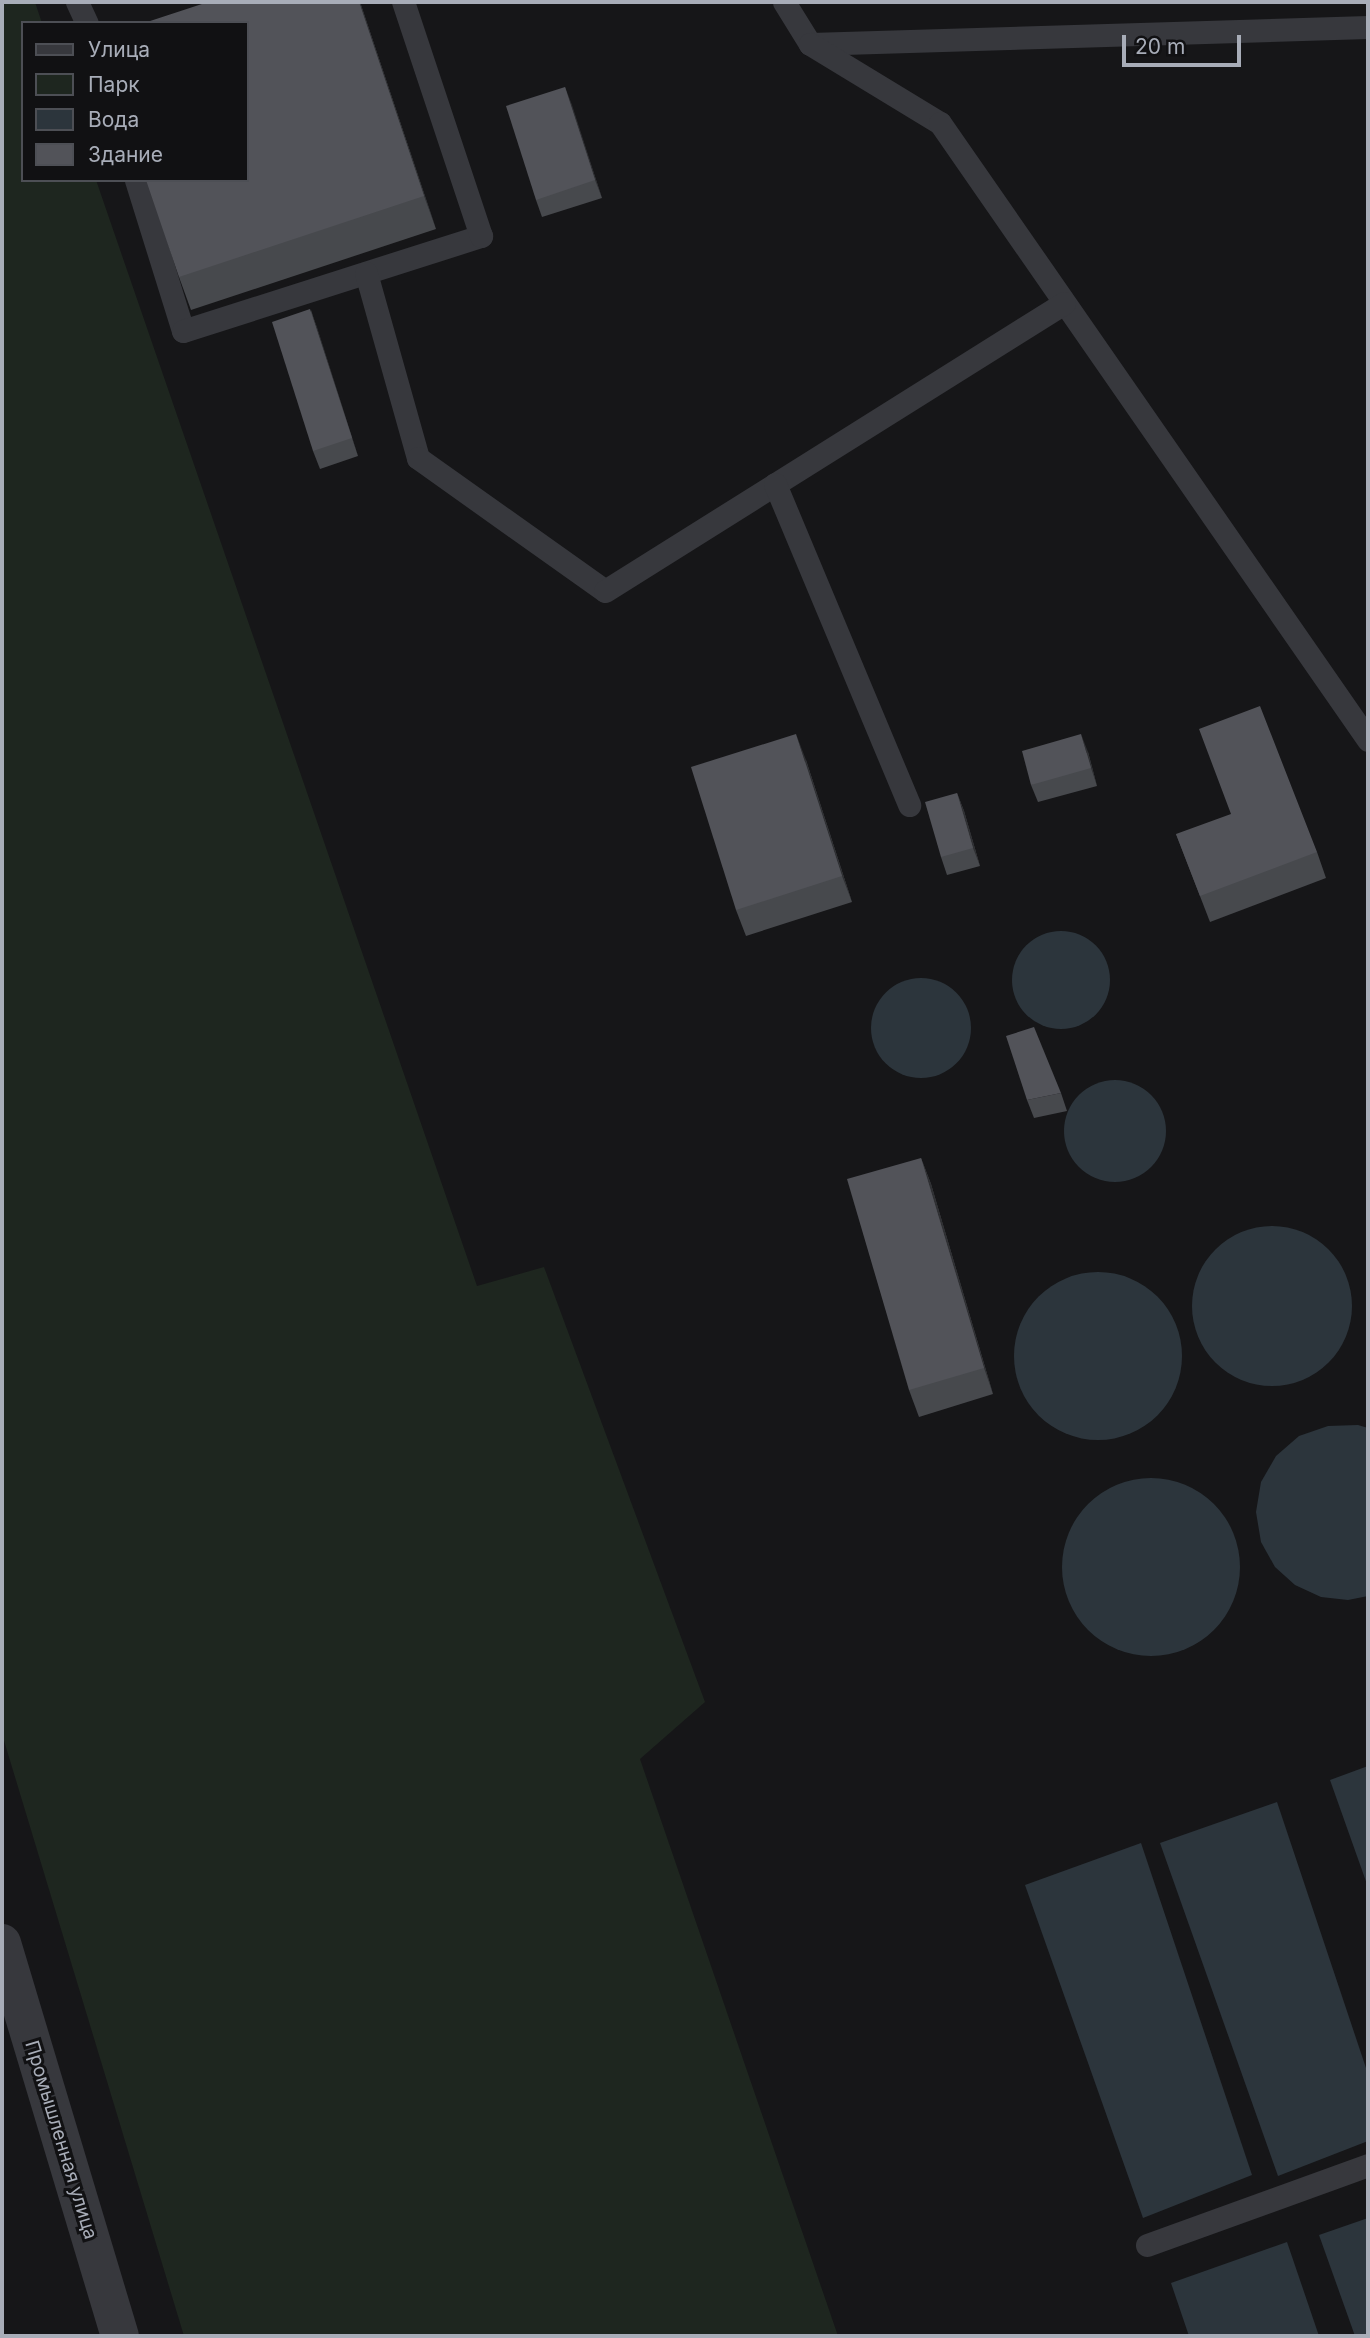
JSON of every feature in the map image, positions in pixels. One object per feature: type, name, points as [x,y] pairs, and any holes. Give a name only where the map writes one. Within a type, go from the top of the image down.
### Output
[{"type":"street","name":"Промышленная улица","points":[[2,1943],[120,2336]]},
{"type":"lane","points":[[77,2],[86,21]]},
{"type":"lane","points":[[137,182],[183,331],[481,236],[403,2]]},
{"type":"lane","points":[[785,2],[810,44],[940,123],[1368,740]]},
{"type":"lane","points":[[810,44],[1368,27]]},
{"type":"lane","points":[[366,273],[418,458],[605,591],[1064,303]]},
{"type":"lane","points":[[775,484],[909,805]]},
{"type":"lane","points":[[1147,2245],[1368,2165]]},
{"type":"green space","points":[[2,2],[35,2],[41,21],[21,21],[21,182],[97,182],[477,1286],[544,1267],[705,1702],[640,1759],[838,2336],[184,2336],[2,1734]]},
{"type":"water","points":[[1061,931],[1080,935],[1096,945],[1106,961],[1110,980],[1106,999],[1096,1015],[1080,1025],[1061,1029],[1042,1025],[1026,1015],[1016,999],[1012,980],[1016,961],[1026,945],[1042,935]]},
{"type":"water","points":[[921,978],[940,982],[956,993],[967,1009],[971,1028],[967,1047],[956,1063],[940,1074],[921,1078],[902,1074],[886,1063],[875,1047],[871,1028],[875,1009],[886,993],[902,982]]},
{"type":"water","points":[[1115,1080],[1135,1084],[1151,1095],[1162,1111],[1166,1131],[1162,1151],[1151,1167],[1135,1178],[1115,1182],[1095,1178],[1079,1167],[1068,1151],[1064,1131],[1068,1111],[1079,1095],[1095,1084]]},
{"type":"water","points":[[1272,1226],[1302,1232],[1328,1250],[1346,1276],[1352,1306],[1346,1336],[1328,1362],[1302,1380],[1272,1386],[1242,1380],[1216,1362],[1198,1336],[1192,1306],[1198,1276],[1216,1250],[1242,1232]]},
{"type":"water","points":[[1098,1272],[1130,1278],[1158,1296],[1176,1324],[1182,1356],[1176,1388],[1158,1416],[1130,1434],[1098,1440],[1066,1434],[1038,1416],[1020,1388],[1014,1356],[1020,1324],[1038,1296],[1066,1278]]},
{"type":"water","points":[[1358,1425],[1368,1428],[1368,1596],[1348,1600],[1321,1597],[1295,1585],[1275,1567],[1261,1542],[1256,1512],[1261,1482],[1276,1456],[1299,1436],[1328,1426]]},
{"type":"water","points":[[1151,1478],[1185,1485],[1214,1504],[1233,1533],[1240,1567],[1233,1601],[1214,1630],[1185,1649],[1151,1656],[1117,1649],[1088,1630],[1069,1601],[1062,1567],[1069,1533],[1088,1504],[1117,1485]]},
{"type":"water","points":[[1368,1766],[1368,1887],[1330,1780]]},
{"type":"water","points":[[1277,1802],[1368,2074],[1368,2141],[1278,2176],[1160,1843]]},
{"type":"water","points":[[1141,1843],[1252,2175],[1143,2218],[1025,1885]]},
{"type":"water","points":[[1368,2218],[1368,2336],[1355,2336],[1319,2235]]},
{"type":"water","points":[[1287,2242],[1319,2336],[1189,2336],[1171,2283]]},
{"type":"building","points":[[208,2],[359,2],[424,196],[179,277],[147,182],[248,182],[248,21],[150,21]]},
{"type":"building","points":[[565,87],[595,180],[536,200],[506,106]]},
{"type":"building","points":[[310,309],[352,438],[313,451],[272,322]]},
{"type":"building","points":[[1260,706],[1317,852],[1200,896],[1176,834],[1231,814],[1199,729]]},
{"type":"building","points":[[796,734],[842,876],[736,910],[691,767]]},
{"type":"building","points":[[1081,734],[1091,768],[1031,785],[1022,751]]},
{"type":"building","points":[[957,793],[973,848],[941,857],[925,802]]},
{"type":"building","points":[[1034,1027],[1061,1093],[1027,1100],[1006,1036]]},
{"type":"building","points":[[921,1158],[984,1368],[909,1390],[847,1179]]}]
